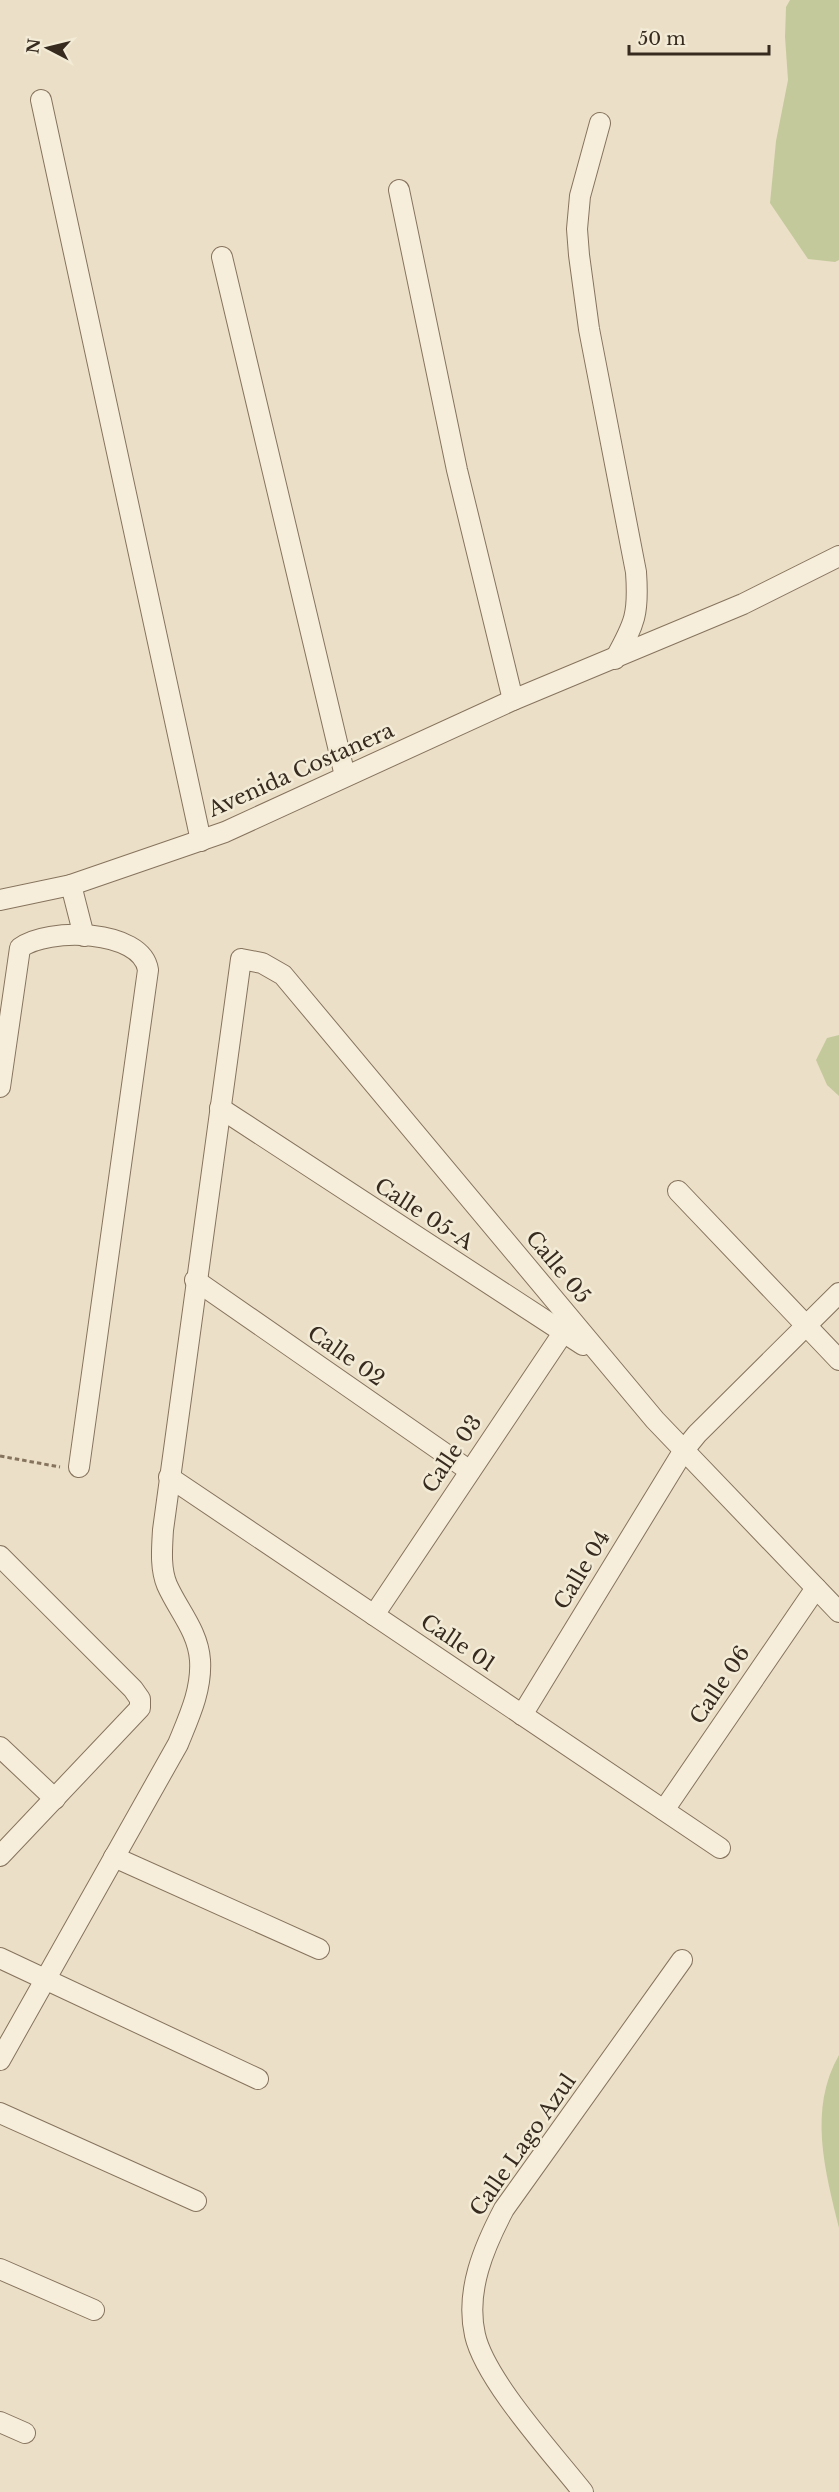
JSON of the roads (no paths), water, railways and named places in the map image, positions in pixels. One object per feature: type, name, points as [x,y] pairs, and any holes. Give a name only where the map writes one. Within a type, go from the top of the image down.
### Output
[{"type":"street","points":[[41,100],[201,841]]},
{"type":"street","points":[[600,123],[580,196],[577,229],[589,329],[636,572],[638,601],[635,623],[615,659]]},
{"type":"street","points":[[399,190],[457,470],[513,700]]},
{"type":"street","points":[[222,257],[345,776]]},
{"type":"street","name":"Avenida Costanera","points":[[0,900],[71,885],[201,841],[513,700],[615,659],[743,603],[839,556]]},
{"type":"street","points":[[71,885],[84,936]]},
{"type":"street","points":[[0,1087],[20,948],[47,937],[84,936],[119,942],[139,951],[147,958],[148,970],[79,1467]]},
{"type":"street","name":"Calle 05","points":[[220,1108],[241,959],[262,963],[283,975],[567,1326],[603,1358],[684,1450],[839,1612]]},
{"type":"street","points":[[0,2060],[178,1744],[196,1700],[200,1660],[192,1629],[167,1584],[163,1568],[162,1542],[195,1280],[220,1108]]},
{"type":"street","name":"Calle 05-A","points":[[220,1108],[567,1326]]},
{"type":"street","points":[[678,1191],[839,1360]]},
{"type":"street","name":"Calle 02","points":[[195,1280],[470,1471]]},
{"type":"street","name":"Calle 04","points":[[522,1715],[684,1450],[697,1434],[839,1293]]},
{"type":"street","name":"Calle 03","points":[[374,1615],[567,1326]]},
{"type":"street","name":"Calle 01","points":[[169,1478],[720,1848]]},
{"type":"street","points":[[0,1556],[140,1699],[140,1708],[136,1715],[0,1856]]},
{"type":"street","name":"Calle 06","points":[[664,1810],[816,1588]]},
{"type":"street","points":[[0,1747],[55,1799]]},
{"type":"street","points":[[114,1857],[319,1948]]},
{"type":"street","points":[[0,1958],[258,2079]]},
{"type":"street","name":"Calle Lago Azul","points":[[582,2492],[494,2378],[479,2349],[472,2311],[474,2284],[487,2240],[504,2209],[682,1960]]},
{"type":"street","points":[[0,2113],[196,2201]]},
{"type":"street","points":[[0,2269],[94,2310]]},
{"type":"street","points":[[0,2422],[25,2433]]}]
